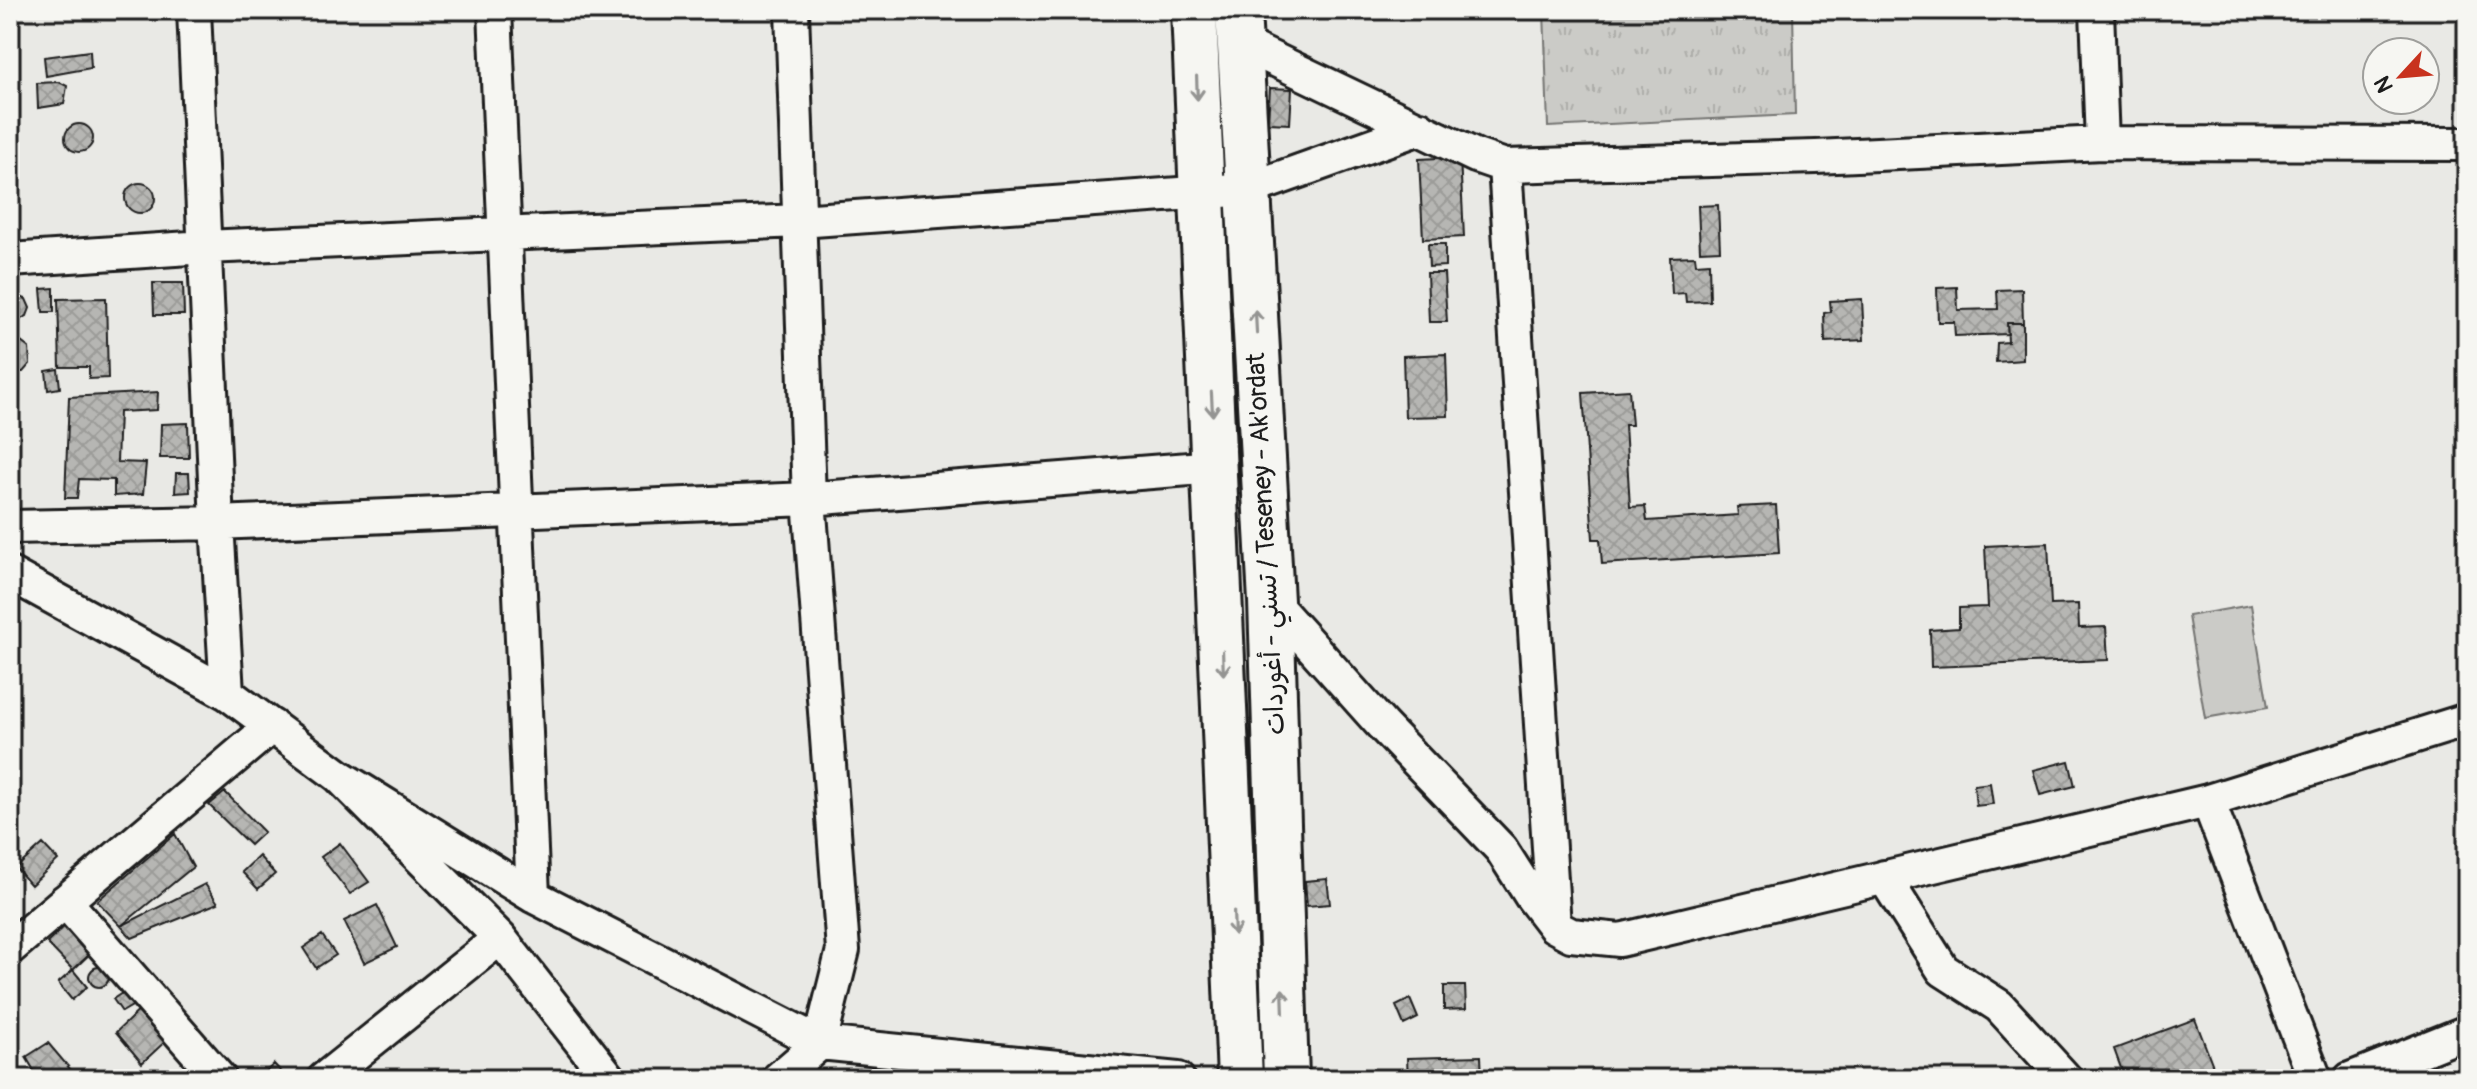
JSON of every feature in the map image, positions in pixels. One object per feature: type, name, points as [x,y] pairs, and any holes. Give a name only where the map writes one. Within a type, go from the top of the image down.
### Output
[{"type":"main road","points":[[1194,10],[1240,1079]]},
{"type":"main road","name":"تسني - أغوردات / Teseney - Ak'ordat","points":[[1239,26],[1271,601],[1286,1079]]},
{"type":"street","points":[[194,10],[227,693]]},
{"type":"street","points":[[495,10],[533,896]]},
{"type":"street","points":[[778,1079],[820,1043],[843,950],[809,499],[792,10]]},
{"type":"street","points":[[2097,10],[2102,143]]},
{"type":"street","points":[[1239,26],[1420,128],[1476,156],[1505,166],[1816,157],[2102,143],[2467,144]]},
{"type":"street","points":[[10,260],[205,247],[799,221],[1249,189],[1420,128]]},
{"type":"street","points":[[1505,166],[1554,926]]},
{"type":"street","points":[[10,527],[217,523],[809,499],[1215,467]]},
{"type":"street","points":[[10,574],[227,693],[339,776],[533,896],[820,1043],[1178,1079]]},
{"type":"street","points":[[1271,601],[1382,725],[1501,849],[1554,926],[1571,935],[1620,940],[2208,801],[2467,720]]},
{"type":"street","points":[[10,948],[272,726]]},
{"type":"street","points":[[339,776],[500,938],[610,1079]]},
{"type":"street","points":[[2208,801],[2315,1079]]},
{"type":"street","points":[[1884,877],[1943,970],[1999,1006],[2066,1079]]},
{"type":"street","points":[[65,901],[220,1079]]},
{"type":"street","points":[[324,1079],[500,938]]},
{"type":"street","points":[[2350,1079],[2467,1032]]},
{"type":"green space","points":[[1544,10],[1793,10],[1795,115],[1548,127]]},
{"type":"green space","points":[[2251,605],[2268,707],[2205,718],[2188,616]]},
{"type":"building","points":[[90,51],[91,68],[46,76],[44,57]]},
{"type":"building","points":[[59,82],[67,86],[64,104],[38,108],[37,83]]},
{"type":"building","points":[[1270,88],[1292,89],[1290,124],[1268,123]]},
{"type":"building","points":[[79,124],[89,128],[93,138],[89,148],[79,152],[69,148],[65,138],[69,128]]},
{"type":"building","points":[[1460,157],[1464,237],[1423,239],[1419,159]]},
{"type":"building","points":[[10,180],[18,193],[16,204],[10,208]]},
{"type":"building","points":[[140,183],[150,188],[155,198],[150,208],[140,213],[130,208],[125,198],[130,188]]},
{"type":"building","points":[[1718,205],[1720,250],[1700,251],[1698,206]]},
{"type":"building","points":[[1428,244],[1445,244],[1445,266],[1429,267]]},
{"type":"building","points":[[1695,256],[1696,264],[1709,263],[1710,301],[1686,302],[1685,293],[1672,294],[1670,257]]},
{"type":"building","points":[[1427,273],[1444,273],[1447,322],[1429,322]]},
{"type":"building","points":[[153,283],[183,283],[184,315],[154,315]]},
{"type":"building","points":[[1957,287],[1958,310],[1998,309],[1997,290],[2022,289],[2023,323],[2007,323],[2008,334],[1955,336],[1954,322],[1938,322],[1937,288]]},
{"type":"building","points":[[54,288],[54,312],[43,312],[41,289]]},
{"type":"building","points":[[10,296],[26,299],[30,308],[27,316],[15,322],[10,320]]},
{"type":"building","points":[[106,298],[108,378],[89,379],[89,367],[60,367],[58,299]]},
{"type":"building","points":[[1862,299],[1864,340],[1825,342],[1824,313],[1831,312],[1830,301]]},
{"type":"building","points":[[2007,323],[2023,323],[2023,360],[1996,362],[1997,343],[2008,342]]},
{"type":"building","points":[[10,341],[21,342],[29,348],[30,364],[23,372],[10,372]]},
{"type":"building","points":[[1446,354],[1448,416],[1405,417],[1403,356]]},
{"type":"building","points":[[58,369],[60,388],[48,390],[46,371]]},
{"type":"building","points":[[1629,390],[1632,425],[1625,425],[1630,507],[1645,506],[1647,521],[1738,515],[1737,507],[1776,505],[1779,553],[1602,564],[1600,539],[1593,539],[1583,393]]},
{"type":"building","points":[[158,392],[157,410],[119,412],[117,462],[146,463],[143,494],[114,496],[114,480],[79,479],[77,498],[65,498],[69,397]]},
{"type":"building","points":[[188,423],[189,458],[160,458],[161,424]]},
{"type":"building","points":[[176,473],[189,473],[190,492],[175,493]]},
{"type":"building","points":[[2048,543],[2051,605],[2078,604],[2079,628],[2106,627],[2108,660],[1931,667],[1930,630],[1959,628],[1959,608],[1988,607],[1985,546]]},
{"type":"building","points":[[2069,761],[2075,786],[2040,795],[2033,770]]},
{"type":"building","points":[[1990,783],[1993,804],[1976,806],[1974,785]]},
{"type":"building","points":[[225,792],[264,832],[250,845],[209,805]]},
{"type":"building","points":[[175,834],[193,867],[121,926],[97,901]]},
{"type":"building","points":[[340,843],[369,882],[350,894],[321,857]]},
{"type":"building","points":[[43,844],[58,860],[31,885],[16,868]]},
{"type":"building","points":[[259,856],[275,874],[258,889],[242,872]]},
{"type":"building","points":[[1327,879],[1330,904],[1307,906],[1305,881]]},
{"type":"building","points":[[205,884],[218,903],[132,938],[121,926]]},
{"type":"building","points":[[377,905],[397,947],[364,963],[344,921]]},
{"type":"building","points":[[70,921],[95,949],[73,970],[47,943]]},
{"type":"building","points":[[322,935],[336,955],[316,968],[303,948]]},
{"type":"building","points":[[95,967],[103,967],[109,977],[103,987],[95,987],[89,981],[89,973]]},
{"type":"building","points":[[73,970],[87,987],[72,1000],[58,983]]},
{"type":"building","points":[[1444,986],[1465,986],[1466,1009],[1444,1010]]},
{"type":"building","points":[[128,989],[139,1002],[122,1012],[113,999]]},
{"type":"building","points":[[1410,999],[1418,1018],[1404,1025],[1396,1006]]},
{"type":"building","points":[[143,1007],[169,1038],[142,1063],[116,1032]]},
{"type":"building","points":[[2195,1019],[2218,1079],[2125,1079],[2114,1049]]},
{"type":"building","points":[[48,1043],[77,1077],[39,1079],[26,1057]]},
{"type":"building","points":[[1481,1056],[1482,1079],[1408,1079],[1407,1058]]},
{"type":"building","points":[[274,1064],[288,1079],[260,1077]]}]
